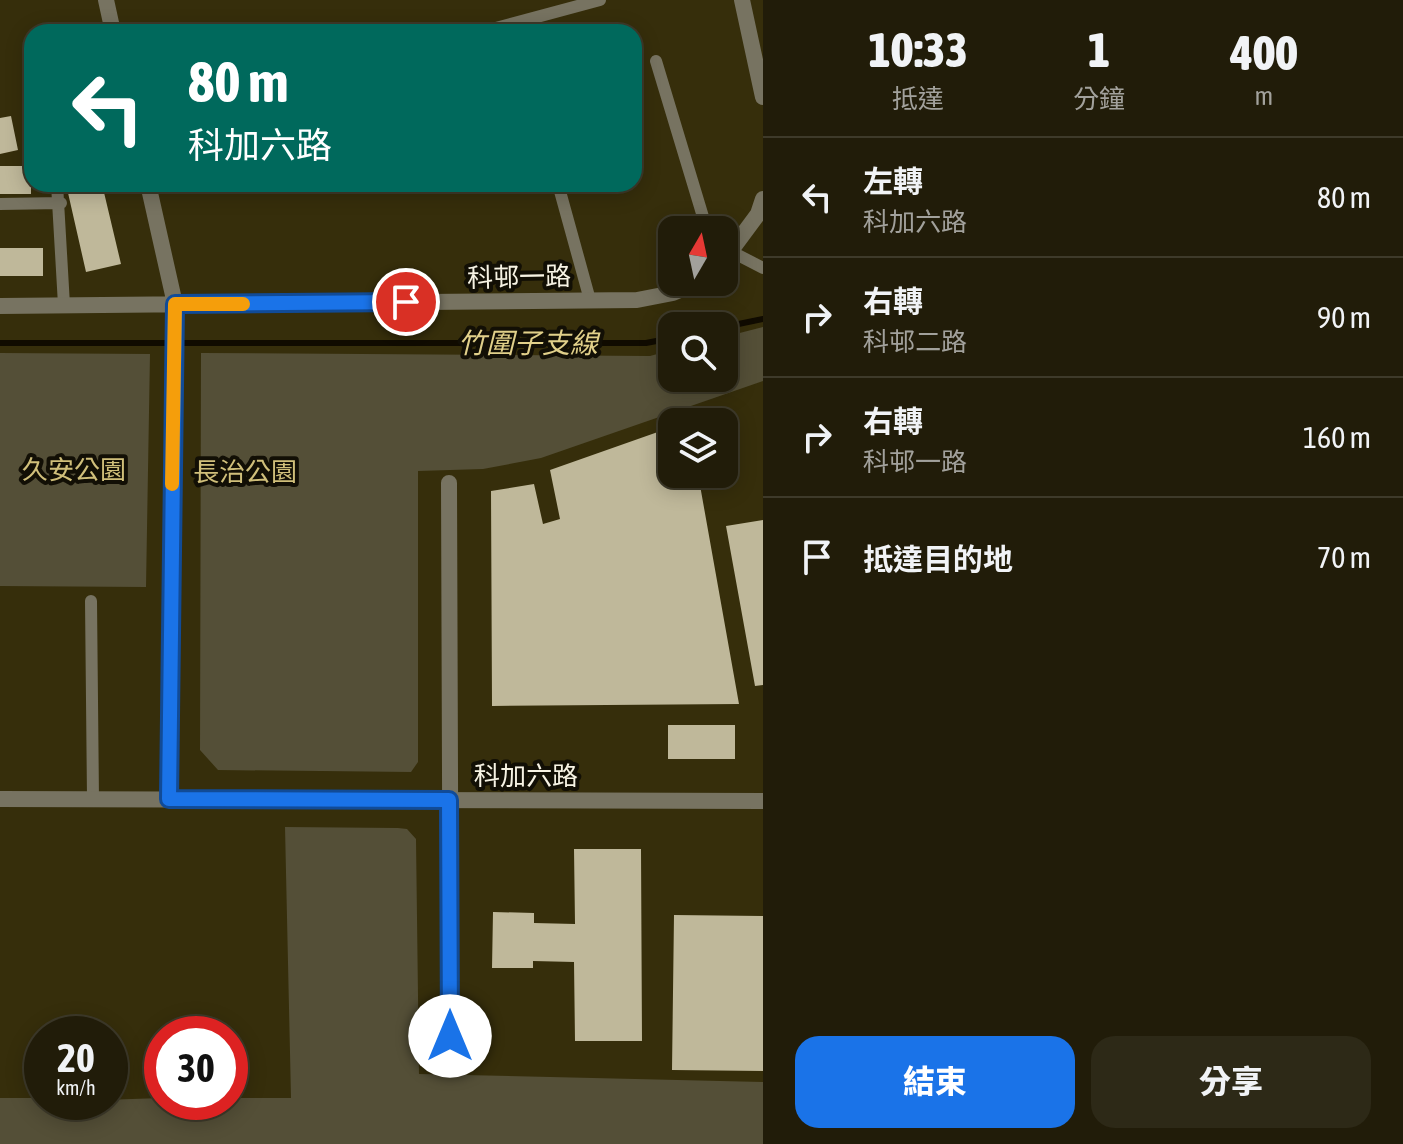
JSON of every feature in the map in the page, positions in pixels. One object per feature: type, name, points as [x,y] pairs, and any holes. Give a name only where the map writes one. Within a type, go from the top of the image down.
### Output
[{"type":"street","points":[[106,0],[111,24]]},
{"type":"street","points":[[742,0],[763,97]]},
{"type":"street","points":[[150,192],[175,304],[169,799]]},
{"type":"street","points":[[738,240],[763,199]]},
{"type":"street","name":"科邨一路","points":[[0,306],[637,300],[658,296]]},
{"type":"street","points":[[449,483],[451,1065]]},
{"type":"street","name":"科加六路","points":[[0,799],[763,801]]},
{"type":"lane","points":[[511,24],[600,0]]},
{"type":"lane","points":[[656,61],[703,216]]},
{"type":"lane","points":[[59,192],[64,305]]},
{"type":"lane","points":[[560,192],[590,300]]},
{"type":"lane","points":[[0,204],[61,203]]},
{"type":"lane","points":[[738,259],[763,268]]},
{"type":"lane","points":[[91,601],[93,799]]},
{"type":"shaded area","points":[[0,0],[763,0],[763,1144],[0,1144]]},
{"type":"green space","points":[[763,327],[763,381],[738,390],[738,333]]},
{"type":"green space","name":"久安公園","points":[[0,353],[150,354],[146,587],[0,586]]},
{"type":"green space","name":"長治公園","points":[[201,353],[658,354],[658,392],[731,392],[685,408],[658,408],[658,417],[541,458],[483,469],[418,471],[418,762],[411,772],[218,770],[200,750]]},
{"type":"green space","points":[[285,827],[398,828],[407,829],[416,839],[419,1074],[763,1082],[763,1144],[0,1144],[0,1098],[24,1098],[24,1120],[128,1120],[128,1099],[144,1099],[144,1120],[248,1120],[248,1098],[291,1098]]},
{"type":"building","points":[[11,116],[18,150],[0,154],[0,118]]},
{"type":"building","points":[[0,166],[24,166],[24,192],[31,194],[0,194]]},
{"type":"building","points":[[68,192],[104,192],[121,264],[86,272]]},
{"type":"building","points":[[0,248],[43,248],[43,276],[0,276]]},
{"type":"building","points":[[658,432],[658,488],[700,488],[739,704],[492,706],[491,491],[534,484],[543,524],[560,519],[550,470]]},
{"type":"building","points":[[763,520],[763,685],[755,686],[726,526]]},
{"type":"building","points":[[668,725],[735,725],[735,759],[668,759]]},
{"type":"building","points":[[574,849],[641,849],[642,1041],[575,1041],[574,962],[533,961],[533,968],[492,968],[493,912],[534,913],[534,923],[575,924]]},
{"type":"building","points":[[674,915],[763,916],[763,1071],[672,1070]]},
{"type":"waterway","name":"竹圍子支線","points":[[738,324],[763,319]]},
{"type":"waterway","name":"竹圍子支線","points":[[0,343],[658,341]]},
{"type":"slow traffic","points":[[172,484],[175,304],[243,304]]},
{"type":"route","points":[[406,302],[175,304],[169,799],[449,800],[450,1036]]}]
